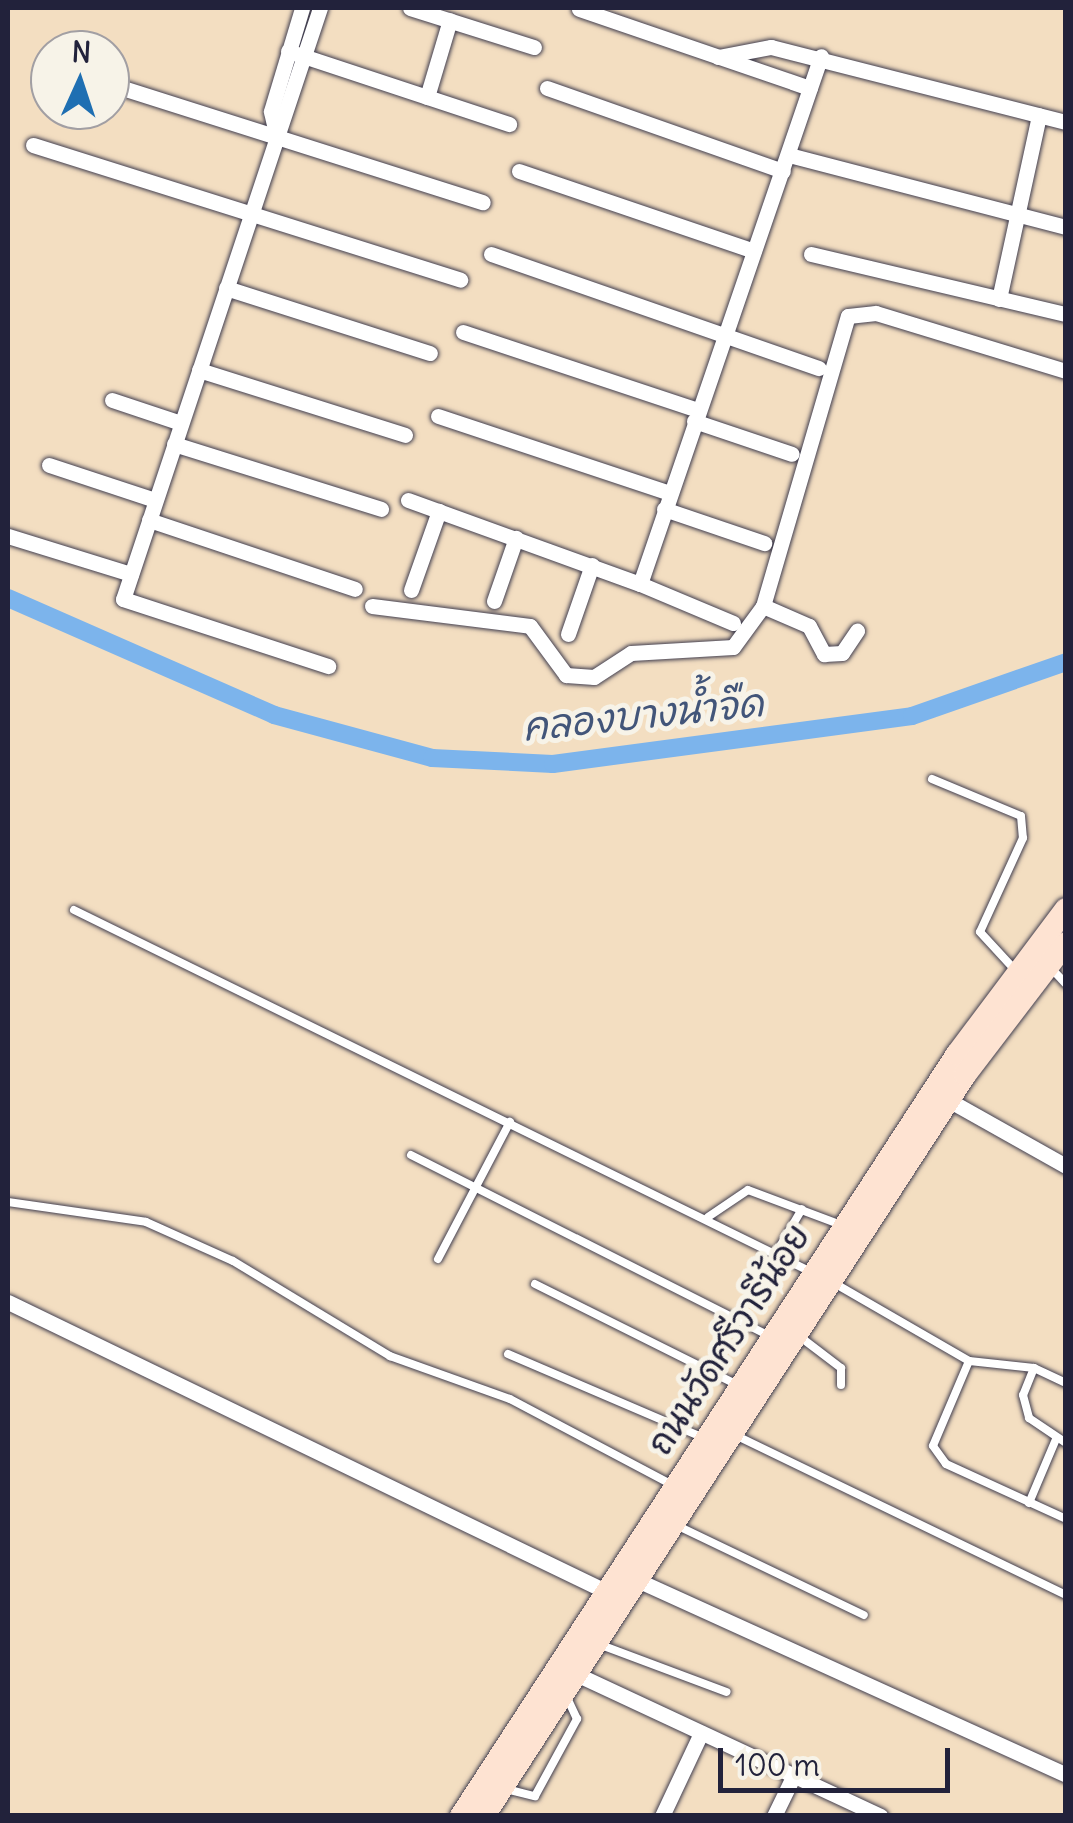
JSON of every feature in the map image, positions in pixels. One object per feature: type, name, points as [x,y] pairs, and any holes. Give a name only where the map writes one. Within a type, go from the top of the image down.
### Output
[{"type":"main road","name":"ถนนวัดศรีวารีน้อย","points":[[824,1278],[844,1226],[1018,972],[1066,909]]},
{"type":"main road","name":"ถนนวัดศรีวารีน้อย","points":[[484,1816],[596,1643],[614,1597],[637,1580],[674,1524],[785,1336],[1066,943]]},
{"type":"main road","name":"ถนนวัดศรีวารีน้อย","points":[[461,1816],[614,1597],[674,1486],[740,1386],[785,1336]]},
{"type":"street","points":[[302,8],[296,54],[251,214],[122,598],[328,666]]},
{"type":"street","points":[[296,54],[320,8]]},
{"type":"street","points":[[410,8],[534,48]]},
{"type":"street","points":[[579,9],[810,88]]},
{"type":"street","points":[[427,97],[450,20]]},
{"type":"street","points":[[718,57],[747,47],[821,56],[1066,122]]},
{"type":"street","points":[[296,54],[508,124]]},
{"type":"street","points":[[640,584],[821,56]]},
{"type":"street","points":[[547,88],[786,163],[1066,228]]},
{"type":"street","points":[[130,90],[274,132],[483,202]]},
{"type":"street","points":[[999,298],[1039,116]]},
{"type":"street","points":[[34,145],[460,280]]},
{"type":"street","points":[[519,170],[754,251]]},
{"type":"street","points":[[491,254],[819,368]]},
{"type":"street","points":[[811,254],[1064,314]]},
{"type":"street","points":[[226,288],[430,354]]},
{"type":"street","points":[[372,606],[522,623],[560,673],[594,677],[631,653],[733,647],[762,606],[848,316],[876,313],[1066,372]]},
{"type":"street","points":[[464,332],[792,454]]},
{"type":"street","points":[[199,370],[405,435]]},
{"type":"street","points":[[112,400],[181,422]]},
{"type":"street","points":[[438,416],[667,501],[764,543]]},
{"type":"street","points":[[174,444],[381,509]]},
{"type":"street","points":[[49,465],[156,500]]},
{"type":"street","points":[[408,500],[592,565],[733,623]]},
{"type":"street","points":[[410,590],[439,511]]},
{"type":"street","points":[[149,520],[355,588]]},
{"type":"street","points":[[8,536],[130,574]]},
{"type":"street","points":[[494,601],[516,538]]},
{"type":"street","points":[[568,634],[592,565]]},
{"type":"street","points":[[762,606],[809,626],[824,654],[842,653],[857,631]]},
{"type":"street","points":[[950,1101],[1066,1166]]},
{"type":"street","points":[[8,1302],[614,1597]]},
{"type":"street","points":[[637,1580],[1066,1775]]},
{"type":"street","points":[[576,1674],[881,1816]]},
{"type":"street","points":[[662,1816],[701,1733]]},
{"type":"street","points":[[774,1816],[794,1775]]},
{"type":"lane","points":[[932,779],[1021,816],[1023,838],[980,932],[1018,972]]},
{"type":"lane","points":[[74,910],[708,1217],[969,1361],[1034,1368],[1066,1383]]},
{"type":"lane","points":[[1048,965],[1066,984]]},
{"type":"lane","points":[[438,1259],[510,1122]]},
{"type":"lane","points":[[412,1155],[477,1191],[785,1336],[841,1368],[841,1385]]},
{"type":"lane","points":[[708,1217],[748,1190],[844,1226]]},
{"type":"lane","points":[[8,1202],[146,1222],[233,1261],[390,1356],[510,1400],[674,1486]]},
{"type":"lane","points":[[775,1255],[802,1209]]},
{"type":"lane","points":[[535,1284],[740,1386]]},
{"type":"lane","points":[[508,1354],[706,1439]]},
{"type":"lane","points":[[969,1361],[933,1446],[946,1464],[1066,1519]]},
{"type":"lane","points":[[1029,1503],[1061,1441],[1024,1403],[1034,1368]]},
{"type":"lane","points":[[731,1433],[1066,1596]]},
{"type":"lane","points":[[674,1524],[864,1615]]},
{"type":"lane","points":[[596,1643],[727,1692]]},
{"type":"lane","points":[[502,1787],[535,1796],[577,1719],[562,1695]]},
{"type":"waterway","name":"คลองบางน้ำจืด","points":[[8,598],[274,715],[432,758],[553,764],[912,716],[1066,662]]}]
